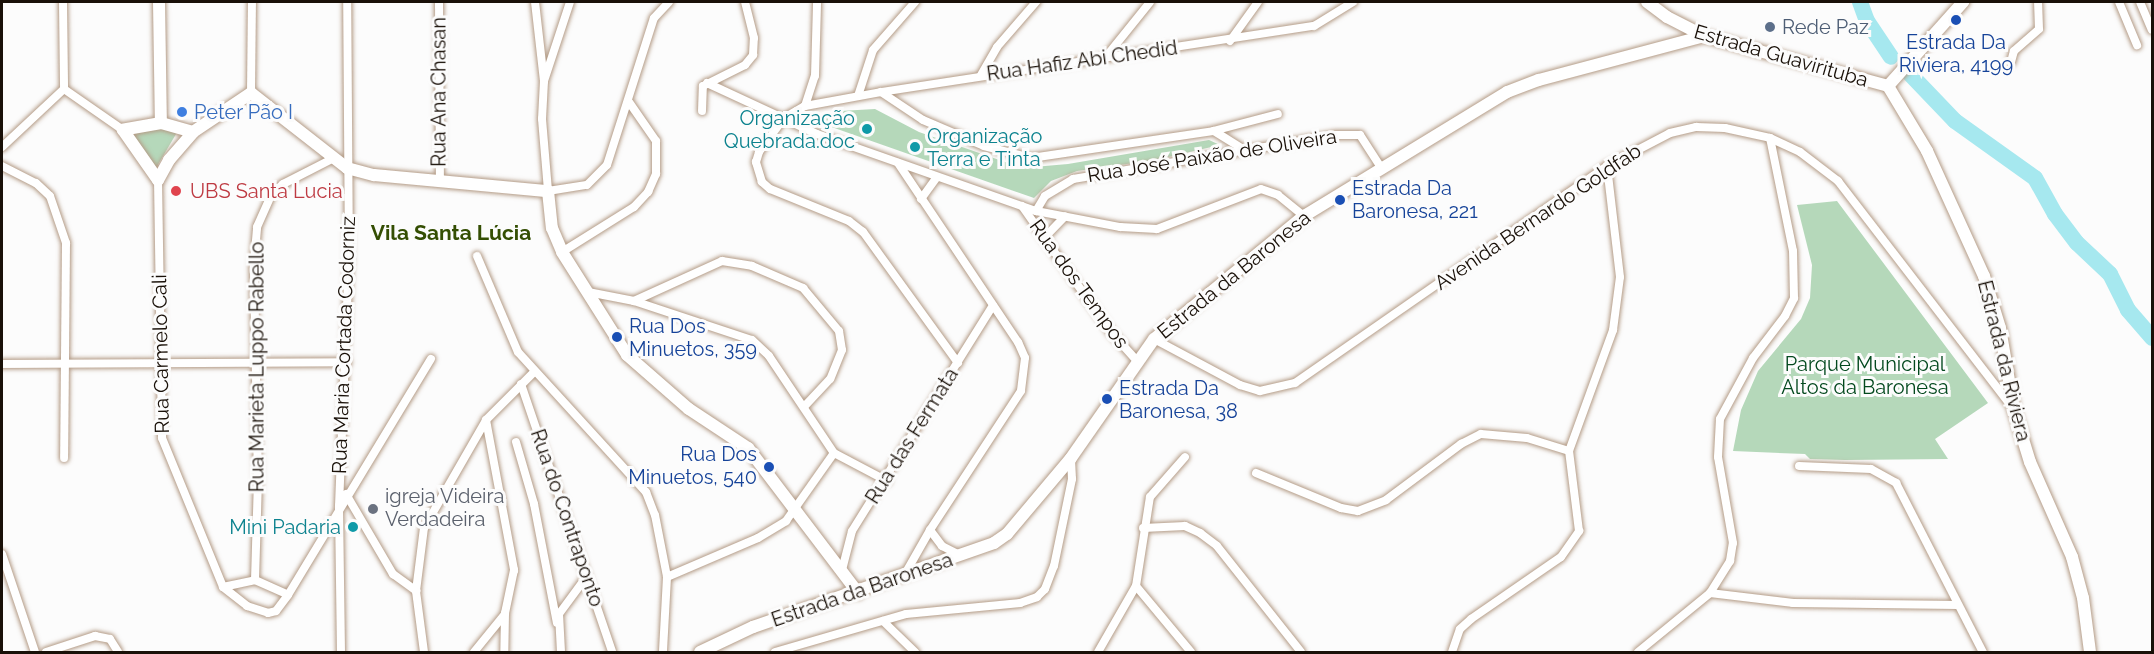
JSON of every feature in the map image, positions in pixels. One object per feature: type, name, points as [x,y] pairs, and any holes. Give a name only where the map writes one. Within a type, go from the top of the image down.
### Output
[{"type":"street","points":[[2,147],[64,89],[63,2]]},
{"type":"street","points":[[159,2],[160,123]]},
{"type":"street","points":[[251,93],[252,2]]},
{"type":"street","name":"Rua Maria Cortada Codorniz","points":[[341,652],[339,506],[347,362],[347,2]]},
{"type":"street","name":"Rua Ana Chasan","points":[[439,2],[440,182]]},
{"type":"street","points":[[535,2],[544,81],[542,119],[548,191],[552,228],[562,252],[627,355],[689,409],[748,448],[858,593]]},
{"type":"street","points":[[544,81],[570,2]]},
{"type":"street","points":[[702,111],[701,91],[707,83],[737,70],[753,55],[754,38],[745,2]]},
{"type":"street","points":[[858,96],[873,50],[915,2]]},
{"type":"street","points":[[981,75],[997,47],[1036,2]]},
{"type":"street","points":[[1105,58],[1150,2]]},
{"type":"street","points":[[1230,41],[1258,2]]},
{"type":"street","name":"Rua Hafiz Abi Chedid","points":[[784,118],[805,106],[881,92],[981,75],[1230,41],[1314,26],[1353,2]]},
{"type":"street","name":"Estrada Guavirituba","points":[[1647,2],[1667,17],[1704,36],[1888,86]]},
{"type":"street","points":[[1888,86],[1963,2]]},
{"type":"street","points":[[2011,62],[2014,51],[2039,29],[2038,2]]},
{"type":"street","points":[[2119,2],[2137,45]]},
{"type":"street","points":[[2140,2],[2152,30]]},
{"type":"street","points":[[251,93],[347,168],[374,175],[440,182],[548,191],[579,188],[595,179],[612,154],[654,18],[663,3]]},
{"type":"street","points":[[805,106],[815,76],[817,3]]},
{"type":"street","name":"Estrada da Baronesa","points":[[700,652],[753,627],[962,556],[1007,534],[1071,458],[1136,360],[1154,339],[1304,216],[1525,84],[1704,36]]},
{"type":"street","points":[[707,83],[817,134],[1036,211],[1156,229],[1261,189],[1278,195],[1304,216]]},
{"type":"street","name":"Estrada da Riviera","points":[[1888,86],[1932,160],[1984,276],[2000,328],[2014,410],[2030,462],[2072,557],[2083,598],[2090,652]]},
{"type":"street","points":[[64,89],[123,130],[158,180],[169,159],[194,132],[251,93]]},
{"type":"street","points":[[881,92],[923,120],[1002,152],[1031,158],[1213,131],[1278,114]]},
{"type":"street","points":[[562,252],[634,207],[648,192],[656,174],[656,141],[629,102]]},
{"type":"street","points":[[784,118],[759,152],[756,162],[762,182],[770,189],[849,221],[863,232],[958,363]]},
{"type":"street","points":[[123,130],[160,123],[194,132]]},
{"type":"street","name":"Avenida Bernardo Goldfab","points":[[1154,339],[1240,385],[1260,391],[1295,383],[1607,166],[1670,133],[1696,127],[1725,128],[1770,138],[1822,165],[1838,181],[2014,410]]},
{"type":"street","points":[[1213,131],[1241,148]]},
{"type":"street","name":"Rua José Paixão de Oliveira","points":[[1036,211],[1051,191],[1073,179],[1241,148],[1353,133],[1366,141],[1382,169]]},
{"type":"street","points":[[1638,652],[1710,593],[1730,561],[1734,543],[1718,457],[1720,419],[1747,367],[1794,298],[1793,251],[1770,138]]},
{"type":"street","name":"Rua Marieta Luppo Rabello","points":[[255,580],[258,481],[254,363],[254,263],[263,208],[283,184],[334,158]]},
{"type":"street","points":[[898,163],[993,305],[1025,358],[1021,391],[930,530],[904,577]]},
{"type":"street","points":[[2,166],[36,183],[55,204],[61,221],[68,259],[64,458]]},
{"type":"street","points":[[1452,652],[1460,629],[1470,619],[1561,557],[1574,544],[1579,531],[1569,451],[1618,309],[1618,242],[1607,166]]},
{"type":"street","points":[[921,199],[937,177]]},
{"type":"street","name":"Rua Carmelo Cali","points":[[158,180],[163,446],[223,587],[247,606],[268,613],[276,611],[288,595]]},
{"type":"street","name":"Rua dos Tempos","points":[[1022,206],[1111,332],[1136,360]]},
{"type":"street","points":[[1044,238],[1065,216]]},
{"type":"street","points":[[477,256],[507,330],[534,372],[557,390],[646,492],[655,515],[667,577],[663,652]]},
{"type":"street","points":[[633,300],[711,263],[736,261],[803,288],[839,331],[839,361],[820,393],[804,407]]},
{"type":"street","points":[[588,292],[633,300],[752,340],[769,356],[834,453],[887,481]]},
{"type":"street","name":"Rua das Fermata","points":[[842,570],[852,531],[887,481],[993,305]]},
{"type":"street","points":[[223,587],[255,580],[288,595],[339,506],[431,359]]},
{"type":"street","points":[[2,364],[347,362]]},
{"type":"street","points":[[424,652],[416,591],[424,528],[486,420],[534,372]]},
{"type":"street","name":"Rua do Contraponto","points":[[521,384],[612,652]]},
{"type":"street","points":[[486,420],[514,570],[505,614],[504,652]]},
{"type":"street","points":[[1256,473],[1341,508],[1358,511],[1386,500],[1461,444],[1481,435],[1527,438],[1569,451]]},
{"type":"street","points":[[516,442],[534,504],[561,652]]},
{"type":"street","points":[[667,577],[758,538],[786,521],[834,453]]},
{"type":"street","points":[[1098,652],[1136,586],[1143,528],[1150,496],[1185,457]]},
{"type":"street","name":"Estrada da Baronesa","points":[[775,652],[828,634],[883,621],[945,608],[1020,603],[1037,597],[1045,589],[1054,566],[1072,479],[1071,458]]},
{"type":"street","points":[[1799,466],[1871,469],[1896,483],[1983,652]]},
{"type":"street","points":[[346,495],[393,574],[416,591]]},
{"type":"street","points":[[1143,528],[1185,526],[1200,532],[1217,546],[1301,652]]},
{"type":"street","points":[[930,530],[942,546],[962,556]]},
{"type":"street","points":[[2,554],[35,652]]},
{"type":"street","points":[[557,623],[562,607],[587,576]]},
{"type":"street","points":[[1136,586],[1191,652]]},
{"type":"street","points":[[1710,593],[1784,603],[1958,605]]},
{"type":"street","points":[[474,652],[505,614]]},
{"type":"street","points":[[883,621],[915,652]]},
{"type":"street","points":[[46,652],[96,636],[110,639],[118,652]]},
{"type":"green space","points":[[875,109],[919,132],[1022,168],[1068,164],[1209,140],[1220,145],[1155,160],[1077,171],[1051,181],[1034,198],[823,124],[821,118],[840,111]]},
{"type":"green space","points":[[138,128],[179,129],[156,168],[131,132]]},
{"type":"green space","name":"Parque Municipal Altos da Baronesa","points":[[1837,201],[1988,403],[1935,439],[1948,459],[1810,459],[1805,454],[1733,451],[1741,410],[1758,371],[1801,319],[1810,298],[1812,265],[1797,205]]},
{"type":"waterway","points":[[1860,2],[1867,21],[1891,57]]},
{"type":"waterway","points":[[1910,74],[1955,121],[2035,178],[2055,214],[2077,243],[2110,274],[2128,310],[2152,338]]},
{"type":"place","name":"Estrada Da Riviera, 4199","points":[[1956,20]]},
{"type":"place","name":"Rede Paz","points":[[1770,27]]},
{"type":"place","name":"Peter Pão I","points":[[182,112]]},
{"type":"place","name":"Organização Quebrada.doc","points":[[867,129]]},
{"type":"place","name":"Organização Terra e Tinta","points":[[915,147]]},
{"type":"place","name":"UBS Santa Lucia","points":[[176,191]]},
{"type":"place","name":"Estrada Da Baronesa, 221","points":[[1340,200]]},
{"type":"place","name":"Rua Dos Minuetos, 359","points":[[617,337]]},
{"type":"place","name":"Estrada Da Baronesa, 38","points":[[1107,399]]},
{"type":"place","name":"Rua Dos Minuetos, 540","points":[[769,467]]},
{"type":"place","name":"igreja Videira Verdadeira","points":[[373,509]]},
{"type":"place","name":"Mini Padaria","points":[[353,527]]},
{"type":"district","name":"Vila Santa Lúcia","points":[[451,233]]}]
